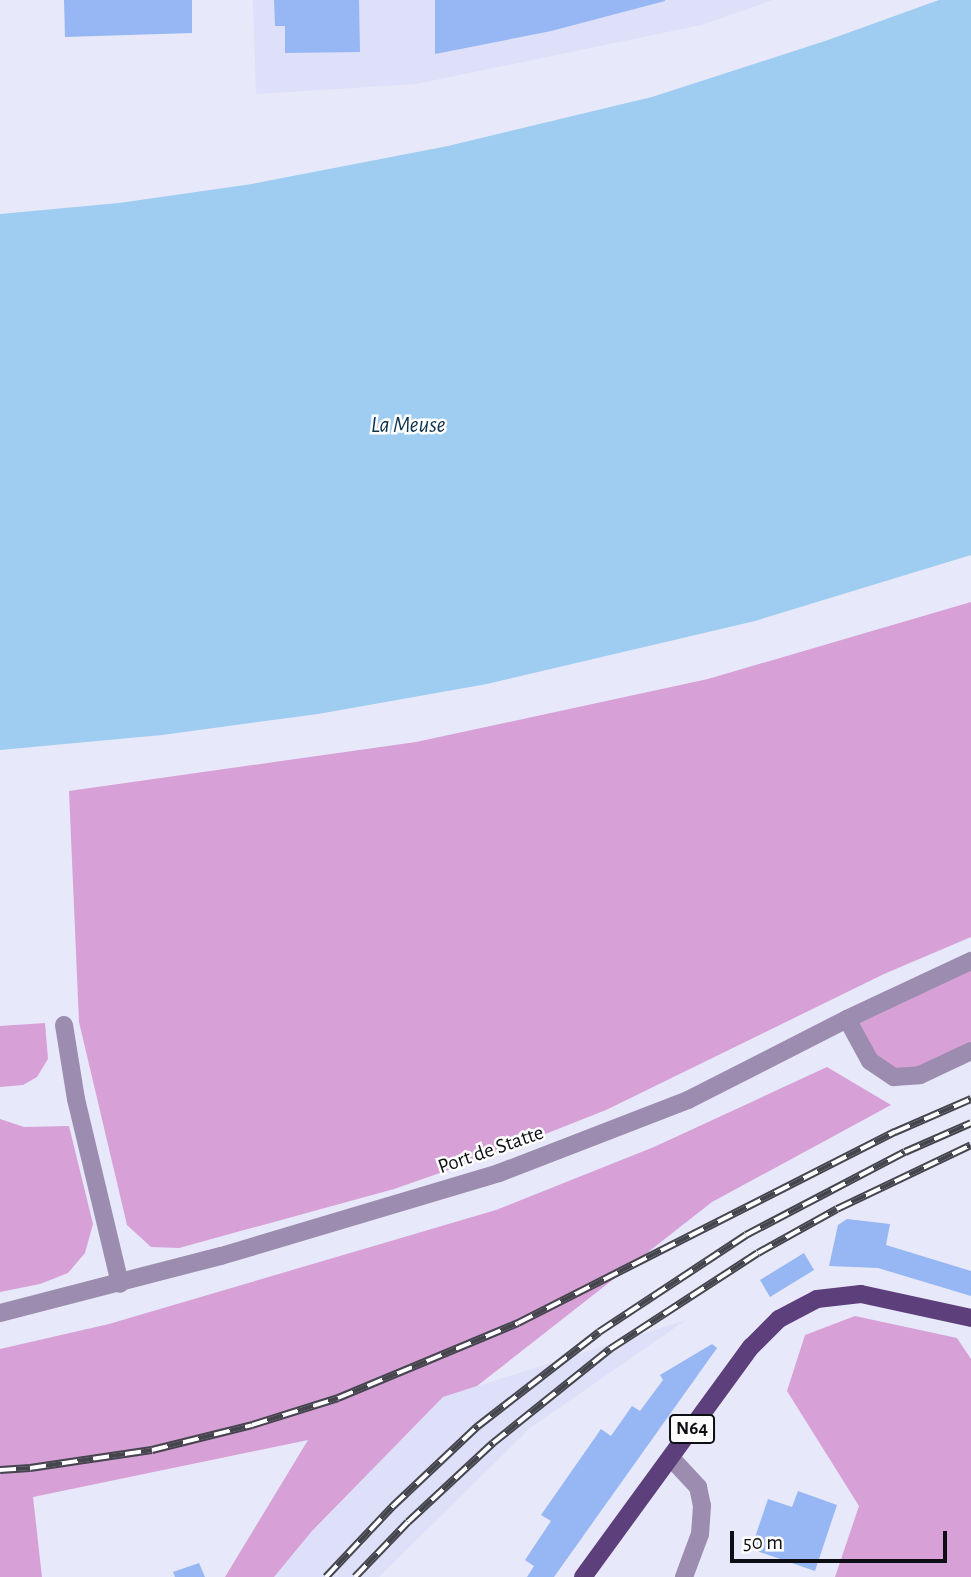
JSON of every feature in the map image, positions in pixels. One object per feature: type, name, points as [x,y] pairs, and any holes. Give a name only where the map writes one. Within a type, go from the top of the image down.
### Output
[{"type":"main road","name":"N64","points":[[583,1577],[751,1347],[779,1319],[817,1299],[861,1294],[971,1318]]},
{"type":"street","name":"Port de Statte","points":[[0,1313],[120,1284],[499,1173],[688,1100],[847,1018],[971,961]]},
{"type":"street","points":[[847,1018],[870,1061],[894,1077],[920,1075],[971,1051]]},
{"type":"street","points":[[64,1025],[76,1099],[120,1284]]},
{"type":"street","points":[[671,1458],[698,1487],[702,1506],[700,1534],[684,1577]]},
{"type":"shaded area","points":[[253,0],[773,0],[701,25],[416,84],[256,94]]},
{"type":"shaded area","points":[[971,602],[971,937],[884,974],[606,1110],[500,1152],[394,1189],[179,1248],[151,1247],[127,1225],[79,1022],[69,791],[416,742],[708,679]]},
{"type":"shaded area","points":[[971,961],[971,1051],[894,1077],[847,1019]]},
{"type":"shaded area","points":[[45,1023],[48,1059],[37,1077],[23,1085],[0,1087],[0,1026]]},
{"type":"shaded area","points":[[827,1067],[891,1105],[712,1202],[477,1386],[443,1397],[312,1531],[274,1577],[225,1577],[308,1440],[33,1497],[42,1577],[0,1577],[0,1349],[109,1324],[496,1210],[654,1147]]},
{"type":"shaded area","points":[[0,1119],[24,1127],[69,1126],[93,1224],[85,1253],[68,1273],[40,1284],[0,1292]]},
{"type":"shaded area","points":[[855,1316],[957,1338],[971,1359],[971,1577],[835,1577],[859,1506],[787,1391],[805,1335]]},
{"type":"shaded area","points":[[686,1320],[530,1428],[379,1577],[274,1577],[312,1531],[443,1397]]},
{"type":"water","name":"La Meuse","points":[[939,0],[971,0],[971,555],[755,621],[487,684],[318,714],[162,735],[0,750],[0,214],[119,203],[252,184],[448,146],[652,97],[828,40]]},
{"type":"building","points":[[64,0],[192,0],[192,33],[65,37]]},
{"type":"building","points":[[274,0],[359,0],[360,52],[285,53],[285,26],[275,26]]},
{"type":"building","points":[[435,0],[665,1],[551,31],[435,54]]},
{"type":"building","points":[[847,1219],[890,1224],[886,1245],[971,1271],[971,1296],[878,1268],[829,1266],[838,1225]]},
{"type":"building","points":[[804,1253],[814,1270],[770,1297],[760,1280]]},
{"type":"building","points":[[712,1344],[717,1348],[554,1577],[527,1577],[534,1566],[525,1560],[551,1521],[541,1515],[601,1429],[611,1436],[632,1406],[640,1411],[663,1380],[660,1375]]},
{"type":"building","points":[[798,1491],[837,1505],[815,1571],[751,1549],[768,1499],[792,1507]]},
{"type":"building","points":[[199,1563],[205,1577],[175,1577],[173,1572]]},
{"type":"railway","points":[[0,1470],[152,1450],[252,1425],[338,1398],[518,1323],[895,1132],[971,1099]]},
{"type":"railway","points":[[326,1577],[393,1506],[478,1426],[599,1332],[746,1235],[905,1152],[971,1123]]},
{"type":"railway","points":[[355,1577],[408,1522],[493,1443],[610,1349],[758,1253],[837,1209],[971,1145]]}]
